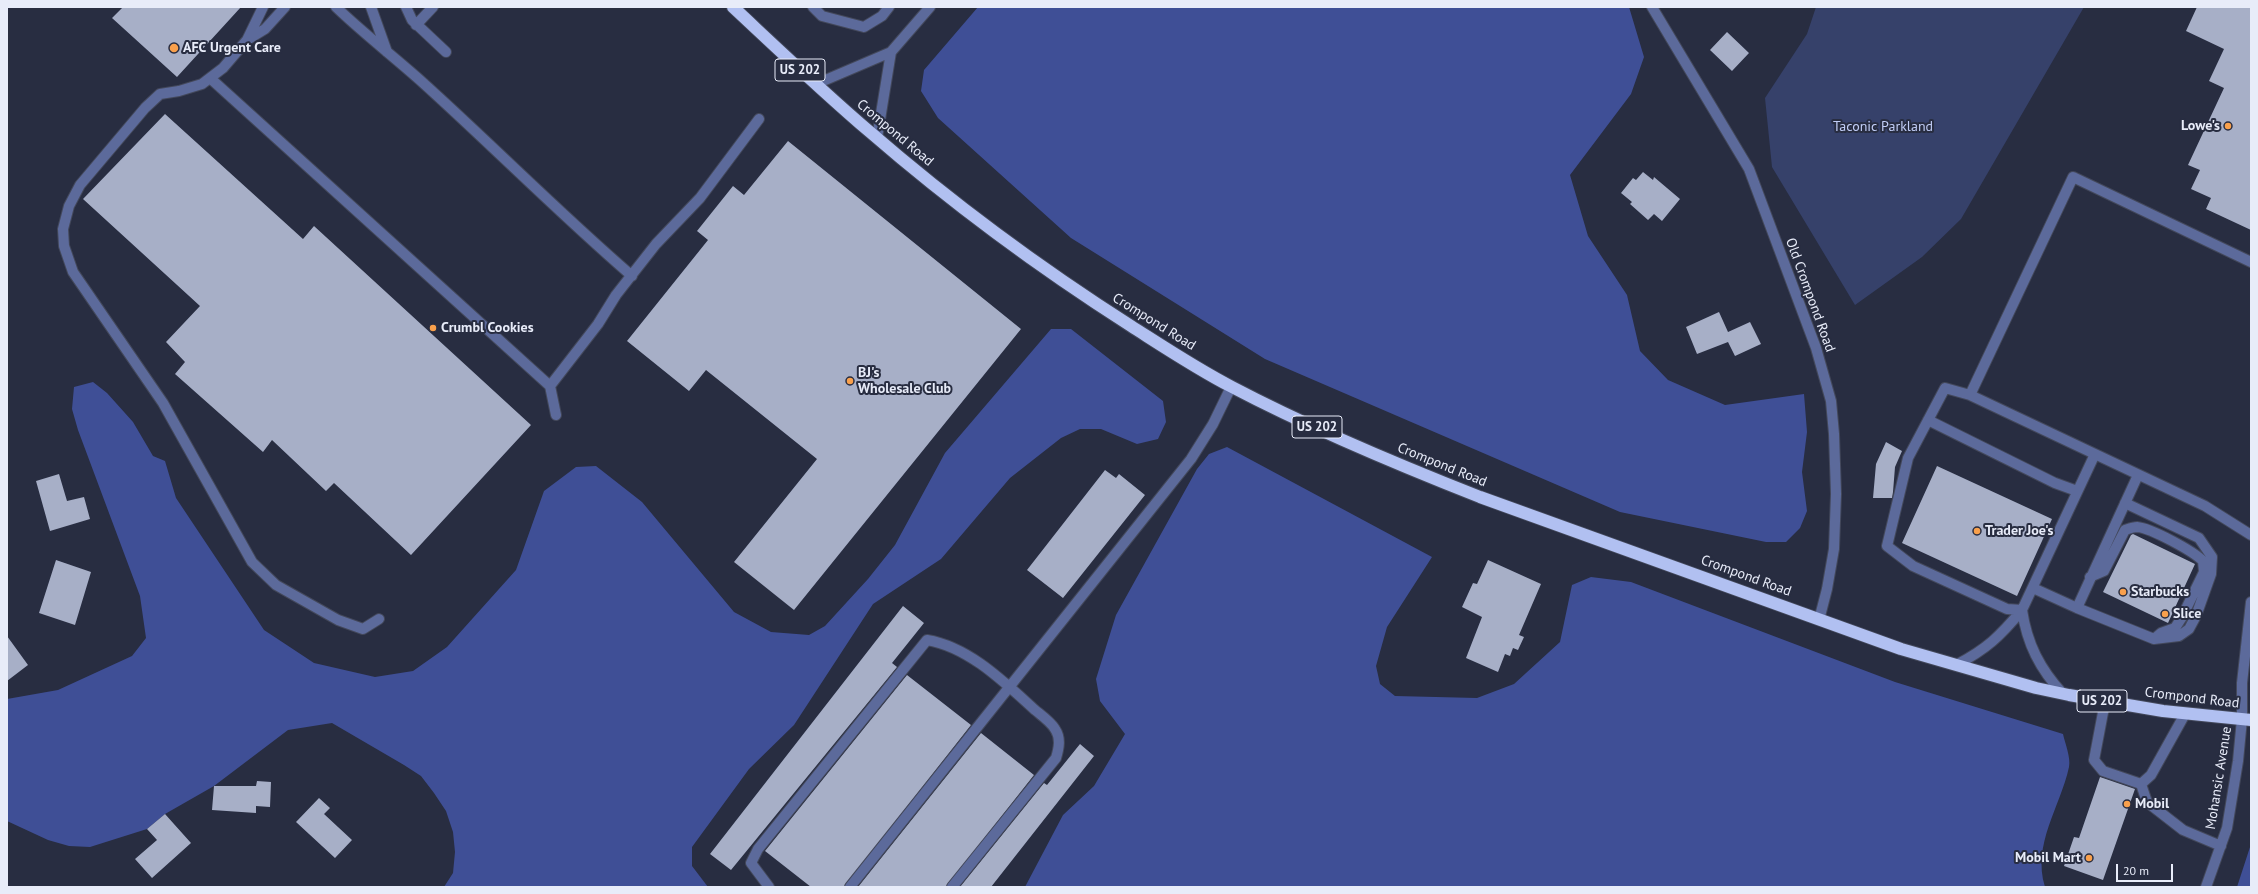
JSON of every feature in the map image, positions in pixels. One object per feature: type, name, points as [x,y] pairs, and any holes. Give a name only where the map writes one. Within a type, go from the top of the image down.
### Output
[{"type":"highway","name":"Crompond Road","points":[[733,7],[877,138],[996,233],[1060,280],[1175,354],[1231,386],[1308,424],[1473,494],[1901,649],[2063,694],[2185,714],[2246,720]]},
{"type":"street","points":[[263,7],[247,40],[223,68],[202,84],[179,91],[160,94],[145,108],[80,184],[69,206],[62,229],[64,246],[73,272],[163,403],[252,562],[276,585],[338,620],[363,629],[379,619]]},
{"type":"street","points":[[247,40],[265,30],[285,7]]},
{"type":"street","points":[[336,7],[387,54],[420,80],[552,205],[632,276]]},
{"type":"street","points":[[371,7],[387,54]]},
{"type":"street","points":[[406,7],[416,25],[446,52]]},
{"type":"street","points":[[416,25],[433,7]]},
{"type":"street","points":[[813,7],[822,16],[864,27],[882,16],[889,7]]},
{"type":"street","points":[[816,84],[891,52],[930,7]]},
{"type":"street","name":"Old Crompond Road","points":[[1652,7],[1749,169],[1816,348],[1831,401],[1836,487],[1834,549],[1827,589],[1819,620]]},
{"type":"street","points":[[877,138],[891,52]]},
{"type":"street","points":[[210,78],[550,386],[556,415]]},
{"type":"street","points":[[550,386],[598,324],[616,296],[656,244],[700,198],[759,119]]},
{"type":"street","points":[[1970,395],[2073,177],[2251,262]]},
{"type":"street","points":[[850,887],[1191,459],[1213,424],[1231,386]]},
{"type":"street","points":[[2022,610],[2007,609],[1913,566],[1886,546],[1908,458],[1945,388],[1970,395],[2138,474],[2216,512],[2251,535]]},
{"type":"street","points":[[1928,420],[2055,483],[2078,491]]},
{"type":"street","points":[[1956,665],[1981,652],[2004,632],[2022,610],[2095,454]]},
{"type":"street","points":[[2077,608],[2138,474]]},
{"type":"street","points":[[2033,588],[2077,608],[2154,639],[2180,636],[2189,628],[2196,616],[2211,574],[2212,557],[2199,538],[2125,503]]},
{"type":"street","points":[[2090,577],[2104,571],[2125,530],[2135,527],[2145,528],[2195,553],[2203,561],[2204,572],[2175,628],[2161,633],[2154,639]]},
{"type":"street","name":"Mohansic Avenue","points":[[2206,887],[2227,828],[2246,720],[2242,683],[2251,602]]},
{"type":"street","points":[[2022,610],[2025,631],[2038,663],[2063,694]]},
{"type":"street","points":[[769,887],[751,863],[758,849],[927,640],[944,643],[963,653],[1010,686],[1055,729],[1060,744],[1056,758],[952,887]]},
{"type":"street","points":[[2105,702],[2094,760],[2103,771],[2141,784]]},
{"type":"street","points":[[2141,784],[2151,775],[2185,714]]},
{"type":"street","points":[[2141,784],[2146,802],[2183,830],[2221,846]]},
{"type":"green space","name":"Taconic Parkland","points":[[1816,7],[2084,7],[1961,219],[1922,257],[1855,305],[1772,167],[1765,98],[1807,34]]},
{"type":"shaded area","points":[[978,7],[1629,7],[1644,57],[1631,94],[1570,175],[1588,236],[1627,295],[1640,351],[1668,380],[1725,405],[1804,394],[1807,432],[1802,472],[1807,511],[1800,528],[1786,542],[1766,542],[1620,512],[1265,359],[1071,238],[938,118],[921,91],[924,70]]},
{"type":"shaded area","points":[[1051,329],[1071,329],[1163,401],[1166,422],[1158,439],[1137,444],[1101,429],[1080,429],[1061,438],[1010,478],[941,559],[873,604],[794,725],[749,769],[692,847],[692,866],[708,887],[444,887],[453,873],[455,852],[453,832],[446,811],[434,793],[421,776],[332,723],[288,730],[214,786],[165,814],[147,829],[90,847],[69,846],[48,840],[7,821],[7,699],[58,690],[132,656],[146,638],[140,596],[78,430],[72,409],[74,387],[93,382],[107,393],[133,422],[153,456],[165,461],[176,498],[264,630],[314,663],[375,677],[413,671],[447,647],[516,570],[544,491],[576,467],[596,466],[642,502],[734,612],[771,632],[809,635],[825,626],[868,579],[895,545],[945,453]]},
{"type":"shaded area","points":[[1227,447],[1432,557],[1387,627],[1376,666],[1380,684],[1395,696],[1477,698],[1514,684],[1560,642],[1572,585],[1591,577],[1631,582],[1895,682],[2063,734],[2069,755],[2069,767],[2049,826],[2042,856],[2042,871],[2045,887],[1025,887],[1063,815],[1094,786],[1125,734],[1100,701],[1096,679],[1116,615],[1197,469],[1209,454]]},
{"type":"shaded area","points":[[2251,844],[2251,887],[2237,887]]},
{"type":"building","name":"AFC Urgent Care","points":[[123,7],[241,7],[177,77],[112,18]]},
{"type":"building","name":"Lowe's","points":[[2197,7],[2251,7],[2251,230],[2206,209],[2211,198],[2191,189],[2200,170],[2188,165],[2224,88],[2209,81],[2224,49],[2186,31]]},
{"type":"building","points":[[1727,32],[1749,53],[1732,71],[1710,50]]},
{"type":"building","points":[[165,114],[303,239],[314,226],[531,425],[411,555],[334,483],[326,491],[272,440],[263,452],[175,374],[185,362],[166,342],[200,306],[83,199]]},
{"type":"building","name":"BJ's Wholesale Club","points":[[788,141],[1021,329],[794,610],[734,562],[817,459],[706,370],[689,391],[627,341],[708,240],[697,231],[733,186],[744,195]]},
{"type":"building","points":[[1643,172],[1653,180],[1654,177],[1680,199],[1662,221],[1654,214],[1648,220],[1630,204],[1632,202],[1621,193],[1633,178],[1636,180]]},
{"type":"building","points":[[1719,312],[1728,332],[1750,322],[1761,344],[1735,356],[1728,342],[1697,354],[1686,327]]},
{"type":"building","points":[[1886,442],[1902,451],[1895,467],[1892,498],[1873,498],[1876,464]]},
{"type":"building","name":"Trader Joe's","points":[[1937,466],[2052,519],[2017,596],[1902,543]]},
{"type":"building","points":[[1105,470],[1116,478],[1119,474],[1145,495],[1063,598],[1027,570]]},
{"type":"building","points":[[59,474],[67,501],[84,497],[90,519],[50,531],[36,481]]},
{"type":"building","points":[[2133,534],[2195,564],[2168,623],[2103,592],[2131,535]]},
{"type":"building","points":[[56,560],[91,572],[75,625],[39,613]]},
{"type":"building","points":[[1488,560],[1541,584],[1519,635],[1524,637],[1518,650],[1513,648],[1510,656],[1505,654],[1498,672],[1466,658],[1482,617],[1462,607],[1473,583],[1477,584]]},
{"type":"building","points":[[903,606],[924,623],[892,663],[897,667],[731,870],[710,854]]},
{"type":"building","points":[[7,636],[28,665],[7,681]]},
{"type":"building","points":[[907,675],[971,725],[844,887],[811,887],[765,851]]},
{"type":"building","points":[[981,733],[1034,775],[946,887],[858,887]]},
{"type":"building","points":[[1080,744],[1094,756],[991,887],[960,887],[1044,783],[1047,785]]},
{"type":"building","points":[[2100,777],[2135,789],[2103,880],[2064,866],[2074,837],[2079,838]]},
{"type":"building","points":[[257,781],[271,782],[270,807],[256,806],[256,813],[212,810],[214,786],[256,786]]},
{"type":"building","points":[[319,798],[330,808],[324,814],[352,840],[335,858],[296,822]]},
{"type":"building","points":[[165,814],[191,843],[152,878],[135,859],[157,840],[147,829]]},
{"type":"place","name":"AFC Urgent Care","points":[[174,48]]},
{"type":"place","name":"Lowe's","points":[[2228,126]]},
{"type":"place","name":"Crumbl Cookies","points":[[433,328]]},
{"type":"place","name":"BJ's Wholesale Club","points":[[850,381]]},
{"type":"place","name":"Trader Joe's","points":[[1977,531]]},
{"type":"place","name":"Starbucks","points":[[2123,592]]},
{"type":"place","name":"Slice","points":[[2165,614]]},
{"type":"place","name":"Mobil","points":[[2127,804]]},
{"type":"place","name":"Mobil Mart","points":[[2089,858]]}]
